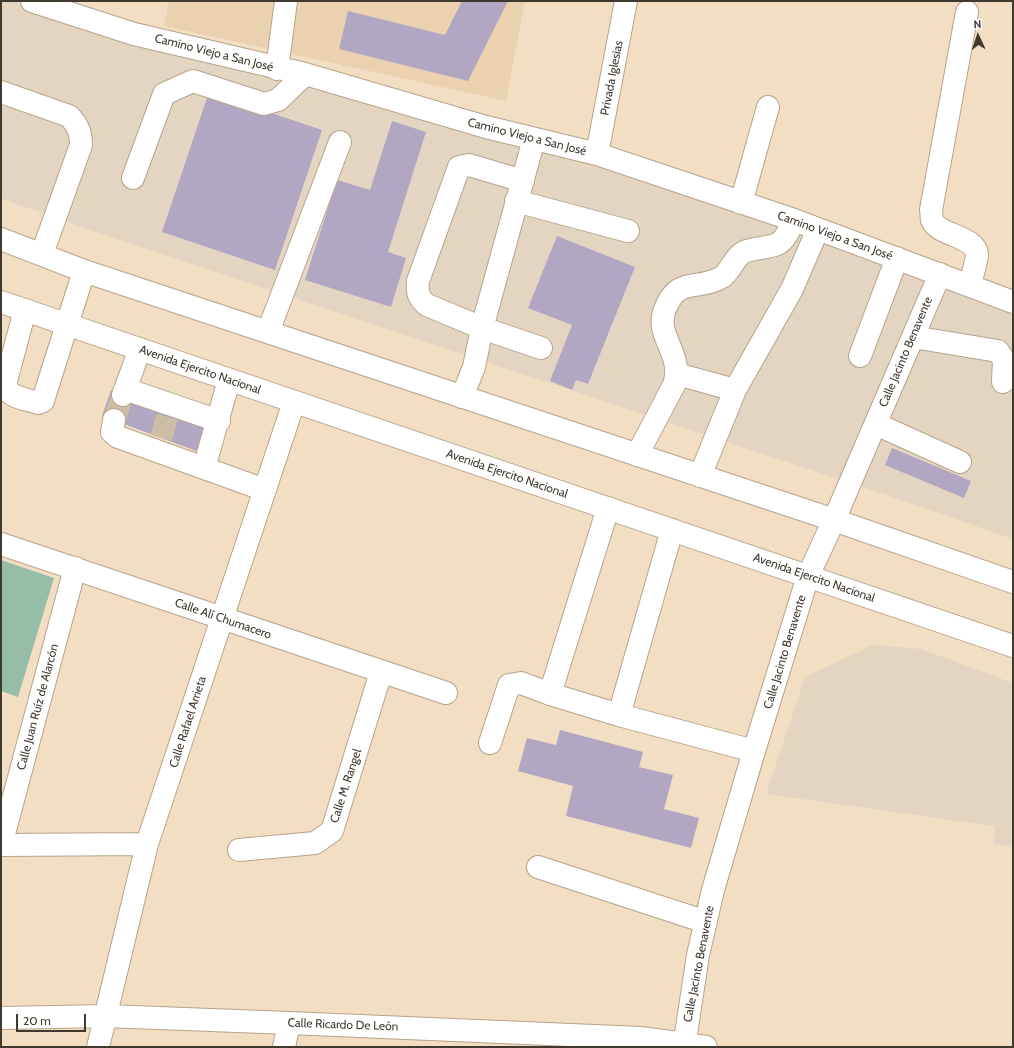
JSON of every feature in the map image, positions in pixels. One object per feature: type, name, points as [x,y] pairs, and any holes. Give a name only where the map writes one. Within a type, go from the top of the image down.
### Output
[{"type":"street","name":"Camino Viejo a San José","points":[[32,1],[134,34],[277,69],[305,74],[486,127],[598,154],[794,220],[1013,302]]},
{"type":"street","points":[[277,69],[286,1]]},
{"type":"street","name":"Privada Iglesias","points":[[598,154],[626,1]]},
{"type":"street","points":[[967,12],[931,210],[932,220],[939,228],[969,242],[975,247],[977,254],[970,285]]},
{"type":"street","points":[[133,178],[164,94],[193,81],[264,104],[278,100],[305,74]]},
{"type":"street","points":[[1,92],[69,116],[75,122],[81,135],[81,145],[42,254]]},
{"type":"street","points":[[741,202],[768,108]]},
{"type":"street","points":[[462,397],[474,367],[482,328],[534,139]]},
{"type":"street","points":[[268,332],[340,142]]},
{"type":"street","points":[[541,348],[482,328],[427,305],[421,301],[417,291],[418,281],[459,167],[470,165],[519,191],[628,231]]},
{"type":"street","points":[[637,455],[674,385],[677,374],[677,363],[663,326],[664,312],[672,297],[682,286],[712,282],[724,276],[743,252],[779,244],[787,234],[794,220]]},
{"type":"street","points":[[700,476],[735,390],[792,289],[818,229]]},
{"type":"street","points":[[1,239],[84,271],[834,520],[1013,582]]},
{"type":"street","points":[[860,356],[897,258]]},
{"type":"street","points":[[25,310],[5,385],[10,394],[38,403],[43,401],[84,271]]},
{"type":"street","name":"Calle Jacinto Benavente","points":[[684,1045],[698,955],[713,890],[808,576],[876,424],[940,274]]},
{"type":"street","name":"Avenida Ejercito Nacional","points":[[1,302],[1013,646]]},
{"type":"street","points":[[913,337],[998,351],[1004,360],[1003,382]]},
{"type":"street","points":[[140,349],[124,392],[171,408],[219,421]]},
{"type":"street","points":[[677,374],[735,390]]},
{"type":"street","points":[[204,468],[219,421],[229,380]]},
{"type":"street","name":"Calle Rafael Arrieta","points":[[98,1047],[147,844],[294,402]]},
{"type":"street","points":[[114,420],[112,432],[118,437],[159,444],[204,468],[265,490]]},
{"type":"street","points":[[876,424],[960,462]]},
{"type":"street","points":[[550,694],[608,508]]},
{"type":"street","points":[[619,715],[672,530]]},
{"type":"street","name":"Calle Alí Chumacero","points":[[1,544],[446,693]]},
{"type":"street","name":"Calle Juan Ruíz de Alarcón","points":[[1,845],[75,568]]},
{"type":"street","name":"Calle M. Rangel","points":[[239,850],[315,844],[332,831],[381,672]]},
{"type":"street","points":[[490,743],[509,685],[521,683],[550,694],[619,715],[754,751]]},
{"type":"street","points":[[1,845],[147,844]]},
{"type":"street","points":[[538,868],[706,922]]},
{"type":"street","name":"Calle Ricardo De León","points":[[1,1018],[106,1016],[289,1023],[641,1042],[706,1047]]},
{"type":"street","points":[[284,1047],[289,1023]]},
{"type":"shaded area","points":[[1,1],[56,1],[713,195],[1013,311],[1013,539],[887,495],[107,236],[1,198]]},
{"type":"shaded area","points":[[169,1],[525,1],[506,101],[164,26]]},
{"type":"shaded area","points":[[873,645],[921,649],[1013,683],[1013,847],[995,844],[994,826],[766,794],[805,677]]},
{"type":"green space","points":[[1,560],[54,578],[18,697],[1,691]]},
{"type":"building","points":[[462,1],[508,1],[468,81],[339,49],[348,11],[445,35]]},
{"type":"building","points":[[209,92],[322,130],[275,270],[162,232]]},
{"type":"building","points":[[392,121],[426,132],[388,252],[406,258],[391,307],[305,280],[337,180],[370,190]]},
{"type":"building","points":[[557,236],[635,267],[588,384],[576,380],[572,390],[550,381],[572,325],[528,308]]},
{"type":"building","points":[[111,390],[209,426],[199,452],[102,416]]},
{"type":"building","points":[[892,448],[971,481],[964,498],[885,465]]},
{"type":"building","points":[[560,730],[643,752],[639,767],[673,775],[664,809],[699,818],[691,848],[566,816],[573,786],[518,771],[527,738],[556,745]]},
{"type":"tunnel","points":[[114,420],[123,395]]},
{"type":"tunnel","points":[[161,438],[169,411]]}]
